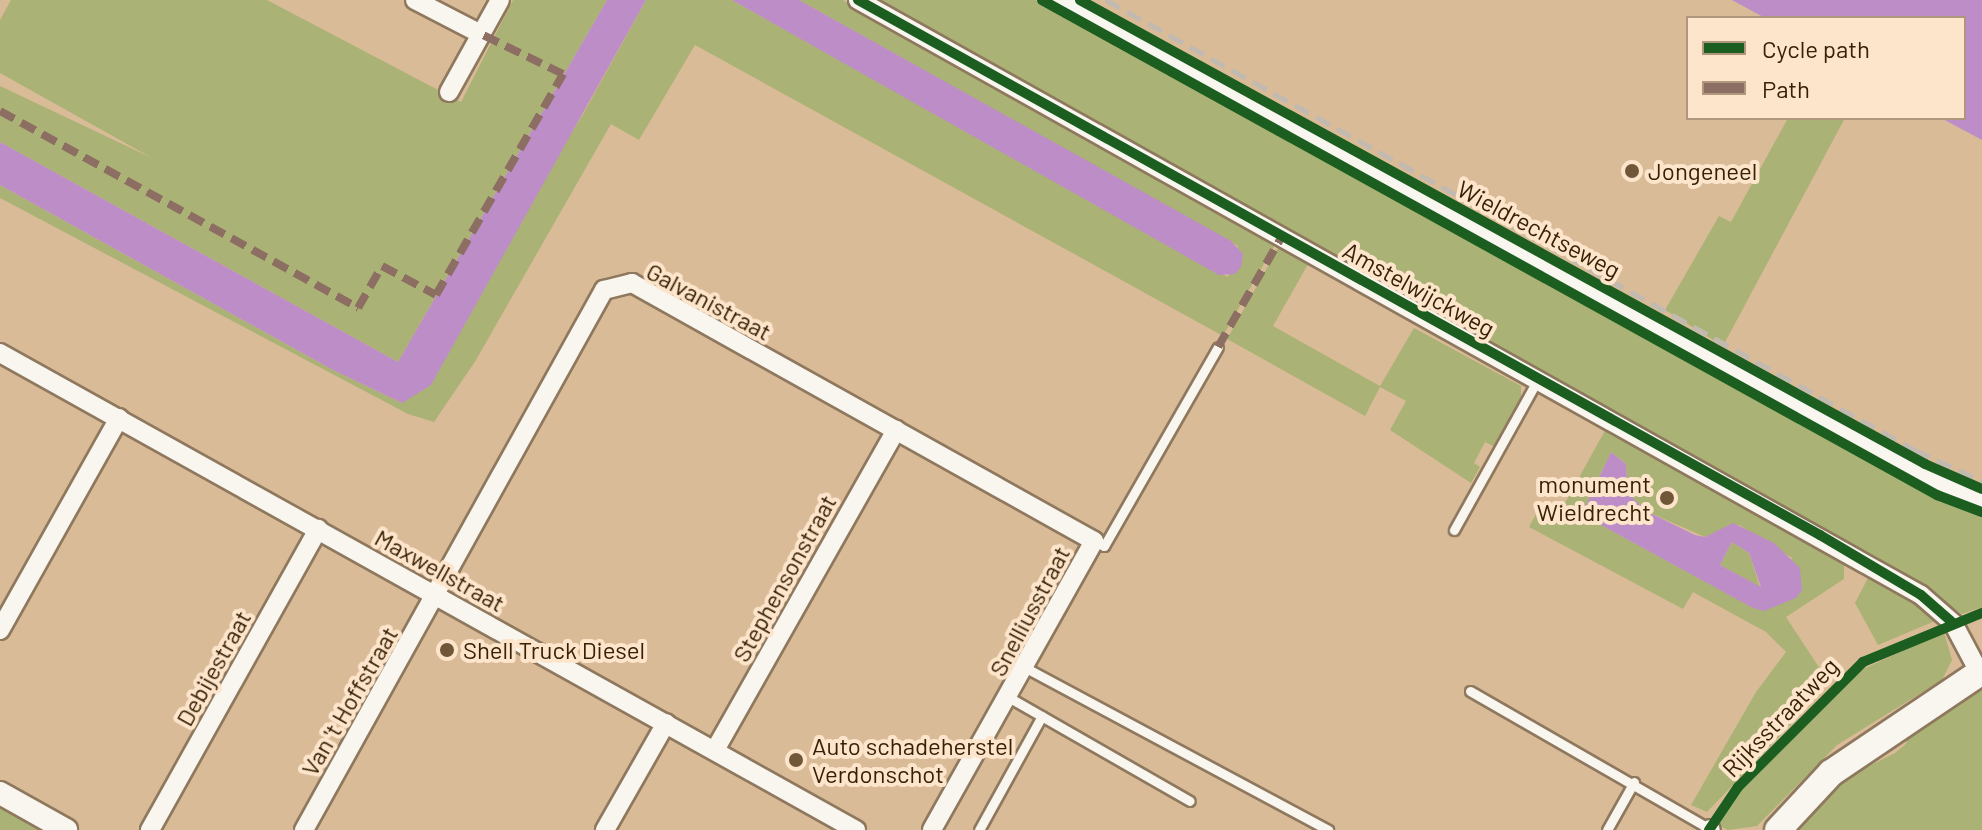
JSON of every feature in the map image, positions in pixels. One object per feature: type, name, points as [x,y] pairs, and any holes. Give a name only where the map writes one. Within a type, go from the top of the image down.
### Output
[{"type":"main road","points":[[1778,830],[1831,773],[1980,671]]},
{"type":"street","points":[[415,0],[481,34]]},
{"type":"street","points":[[449,92],[500,0]]},
{"type":"street","name":"Amstelwijckweg","points":[[858,0],[1921,595],[1953,623],[1980,671]]},
{"type":"street","name":"Wieldrechtseweg","points":[[1060,0],[1934,482],[1982,501]]},
{"type":"street","name":"Galvanistraat","points":[[437,596],[604,290],[632,283],[1094,541]]},
{"type":"street","name":"Maxwellstraat","points":[[0,353],[856,830]]},
{"type":"street","points":[[0,630],[119,418]]},
{"type":"street","name":"Stephensonstraat","points":[[715,750],[896,430]]},
{"type":"street","name":"Debijestraat","points":[[150,830],[318,529]]},
{"type":"street","name":"Snelliusstraat","points":[[932,830],[1010,698],[1094,541]]},
{"type":"street","name":"Van 't Hoffstraat","points":[[304,830],[437,596]]},
{"type":"street","points":[[605,830],[666,723]]},
{"type":"street","points":[[0,793],[66,830]]},
{"type":"lane","name":"Snelliusstraat","points":[[1094,541],[1104,546],[1218,347]]},
{"type":"lane","points":[[1454,530],[1538,379]]},
{"type":"lane","points":[[1026,668],[1328,830]]},
{"type":"lane","points":[[1470,691],[1634,782],[1710,830]]},
{"type":"lane","points":[[1010,698],[1190,801]]},
{"type":"lane","points":[[979,830],[1042,716]]},
{"type":"lane","points":[[1607,830],[1634,782]]},
{"type":"green space","points":[[11,0],[267,0],[461,102],[513,0],[607,0],[398,362],[0,142],[0,86],[152,158],[0,73],[0,20]]},
{"type":"green space","points":[[646,0],[732,0],[1228,277],[1238,246],[799,0],[843,0],[1277,241],[1223,336],[695,45],[639,140],[611,124],[476,360],[434,422],[408,414],[0,198],[0,185],[333,370],[402,403],[582,116]]},
{"type":"green space","points":[[870,0],[1035,0],[1905,481],[1982,514],[1982,607],[1962,614],[1877,558]]},
{"type":"green space","points":[[1787,120],[1844,120],[1723,346],[1665,310],[1719,216],[1731,222]]},
{"type":"green space","points":[[1281,243],[1311,259],[1273,326],[1380,386],[1414,328],[1521,386],[1521,397],[1495,447],[1485,442],[1474,463],[1480,467],[1471,483],[1390,430],[1406,401],[1380,387],[1365,416],[1227,339]]},
{"type":"green space","points":[[1608,425],[1844,557],[1844,579],[1786,617],[1826,678],[1796,719],[1707,812],[1691,805],[1756,692],[1786,652],[1766,632],[1693,592],[1683,609],[1529,527],[1537,512],[1555,521]],"holes":[[[1611,452],[1626,464],[1628,494],[1648,512],[1705,537],[1739,525],[1792,558],[1772,608],[1754,608],[1590,519],[1585,507]]]},
{"type":"green space","points":[[1732,542],[1749,553],[1760,587],[1720,565]]},
{"type":"green space","points":[[1869,576],[1927,610],[1935,621],[1878,645],[1855,603]]},
{"type":"green space","points":[[1944,632],[1952,660],[1942,680],[1837,745],[1757,826],[1728,830],[1718,825],[1736,794],[1861,670]]},
{"type":"green space","points":[[1982,687],[1982,830],[1796,830],[1851,775],[1895,753],[1906,744],[1908,733]]},
{"type":"green space","points":[[0,804],[45,830],[0,830]]},
{"type":"shaded area","points":[[607,0],[646,0],[431,385],[402,403],[333,370],[0,185],[0,142],[398,362]]},
{"type":"shaded area","points":[[732,0],[799,0],[1231,241],[1243,254],[1241,267],[1235,274],[1219,275]]},
{"type":"shaded area","points":[[1732,0],[1982,0],[1982,140],[1945,120],[1966,120],[1966,16],[1761,16]]},
{"type":"shaded area","points":[[1611,452],[1626,464],[1628,494],[1648,512],[1695,535],[1705,537],[1733,523],[1774,543],[1800,568],[1802,590],[1796,598],[1764,611],[1753,608],[1590,519],[1585,507]],"holes":[[[1732,542],[1749,553],[1761,587],[1720,565]]]},
{"type":"railway","points":[[1106,0],[1915,450],[1982,481]]},
{"type":"marked path","points":[[0,111],[358,308],[382,266],[436,295],[563,74],[481,34]]},
{"type":"marked path","points":[[1218,347],[1282,236]]},
{"type":"cycle path","points":[[858,0],[1820,535],[1921,595],[1953,623]]},
{"type":"cycle path","points":[[1042,0],[1937,495],[1982,512]]},
{"type":"cycle path","points":[[1080,0],[1925,464],[1982,489]]},
{"type":"cycle path","name":"Rijksstraatweg","points":[[1709,830],[1738,787],[1863,662],[1982,613]]},
{"type":"place","name":"Jongeneel","points":[[1632,171]]},
{"type":"place","name":"monument Wieldrecht","points":[[1667,498]]},
{"type":"place","name":"Shell Truck Diesel","points":[[447,650]]},
{"type":"place","name":"Auto schadeherstel Verdonschot","points":[[796,760]]}]
